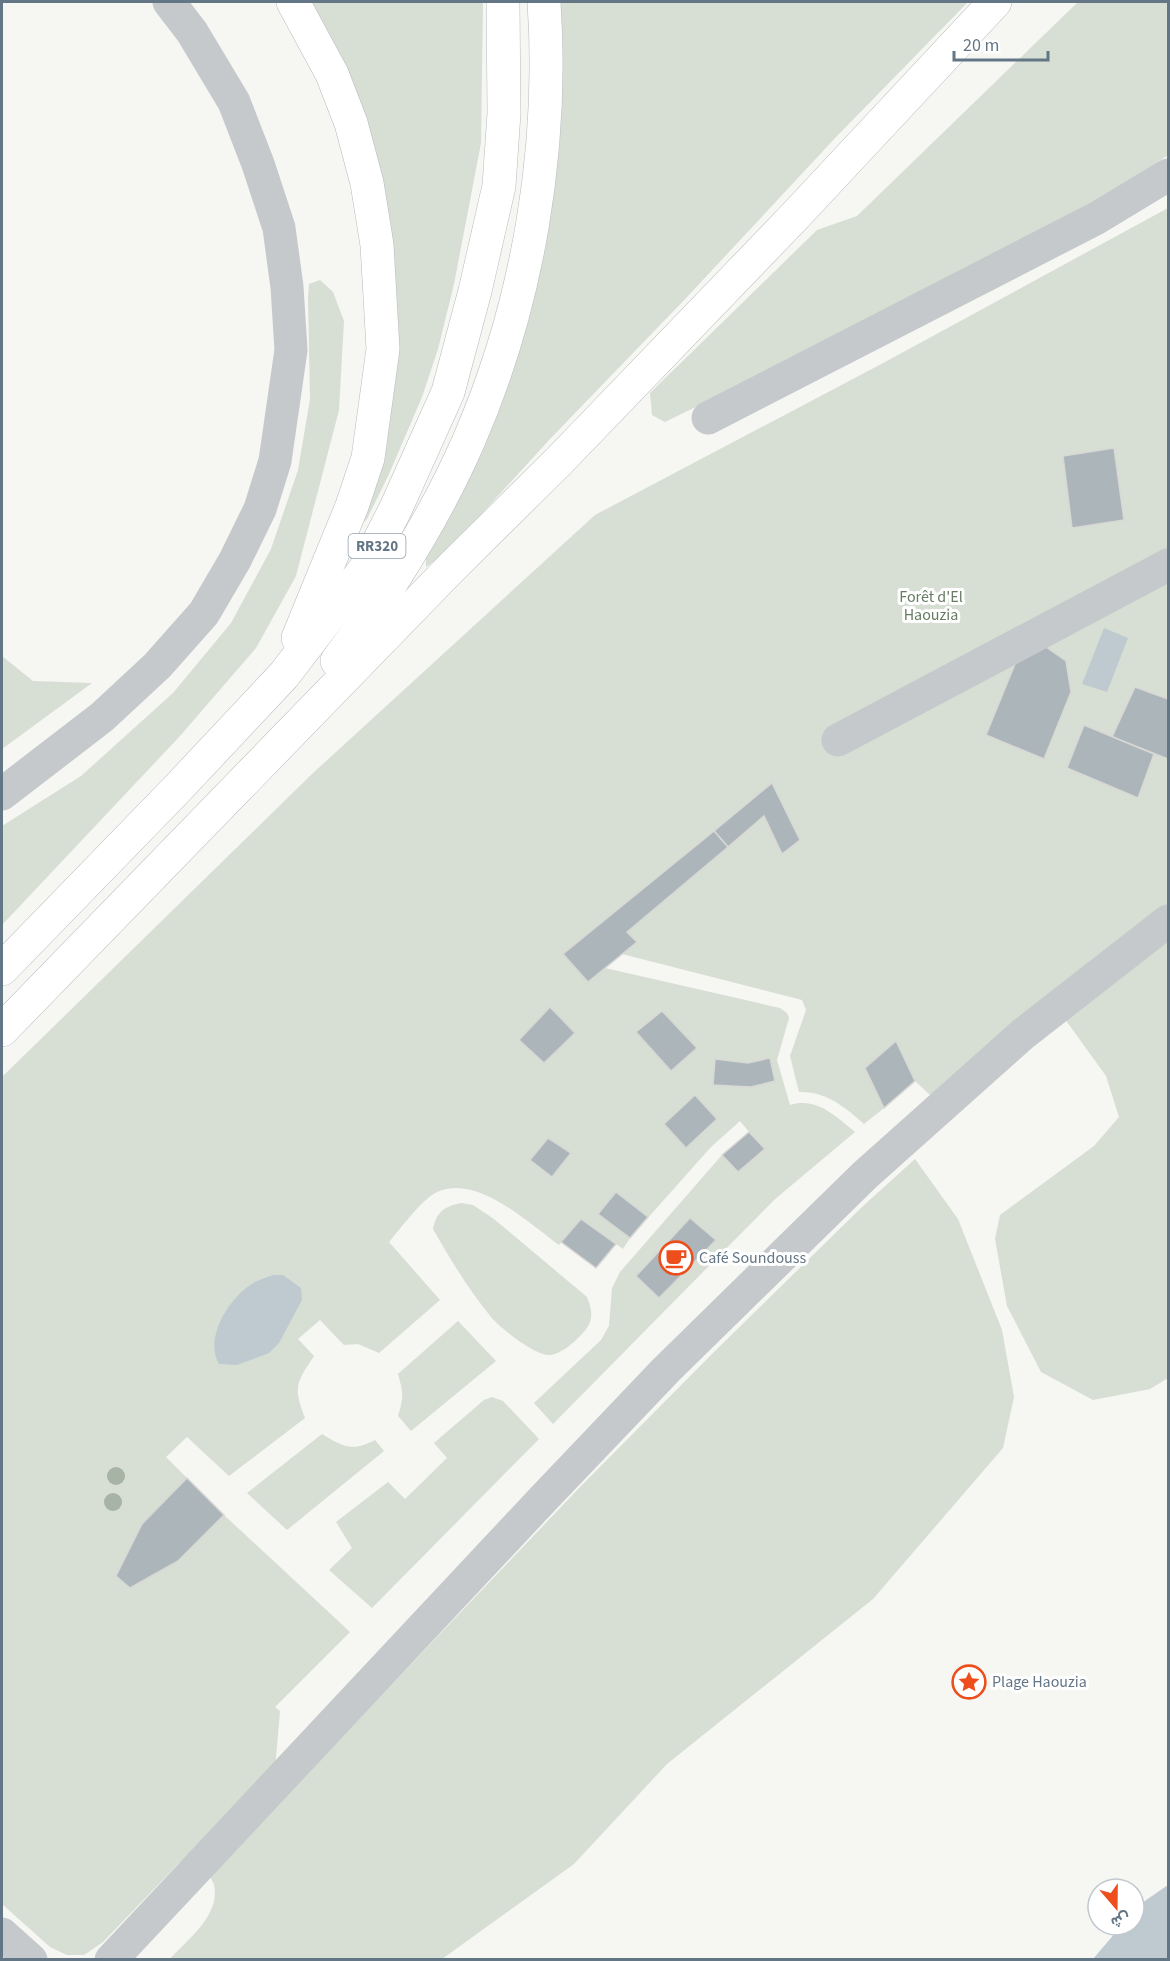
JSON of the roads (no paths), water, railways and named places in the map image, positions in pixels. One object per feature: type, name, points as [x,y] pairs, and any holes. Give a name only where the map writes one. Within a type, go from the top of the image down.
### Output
[{"type":"highway","points":[[284,675],[352,506],[368,458],[383,349],[377,245],[367,183],[351,123],[332,74],[293,2]]},
{"type":"highway","name":"RR320","points":[[2,969],[284,675],[366,569],[448,392],[475,291],[499,186],[504,113],[503,2]]},
{"type":"highway","points":[[279,744],[404,563],[437,505],[469,441],[492,384],[512,316],[536,205],[546,80],[544,2]]},
{"type":"highway","points":[[2,1030],[452,567],[568,451],[996,2]]},
{"type":"street","points":[[2,794],[102,717],[157,666],[204,613],[236,560],[260,509],[275,461],[291,350],[287,287],[279,228],[234,102],[192,32],[169,2]]},
{"type":"street","points":[[708,417],[1097,218],[1168,175]]},
{"type":"street","points":[[838,740],[1168,565]]},
{"type":"street","points":[[111,1959],[666,1370],[865,1175],[1023,1034],[1168,921]]},
{"type":"street","points":[[2,1934],[31,1959]]},
{"type":"place","name":"Café Soundouss","points":[[676,1258]]},
{"type":"place","name":"Plage Haouzia","points":[[969,1682]]},
{"type":"park label","name":"Forêt d'El Haouzia","points":[[931,606]]}]
